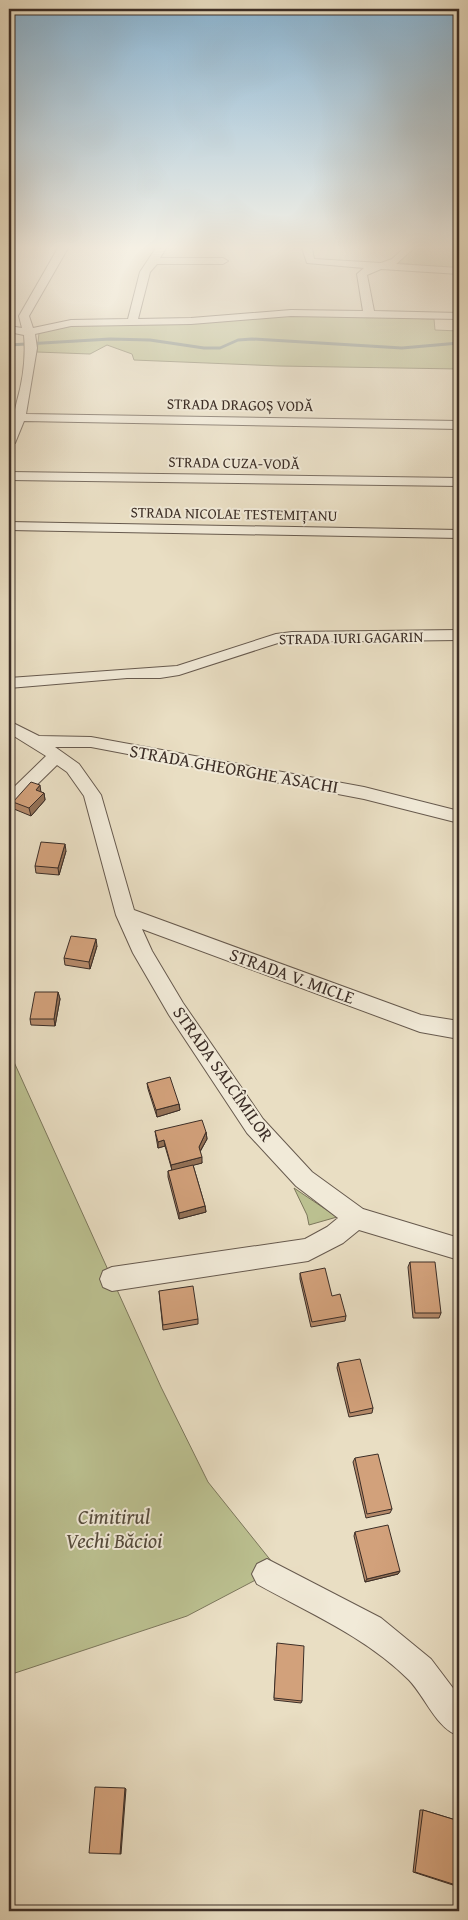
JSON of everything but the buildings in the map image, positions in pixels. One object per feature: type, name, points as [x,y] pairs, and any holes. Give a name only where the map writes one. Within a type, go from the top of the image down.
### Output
[{"type":"street","points":[[25,338],[30,340]]},
{"type":"street","points":[[30,340],[36,338]]},
{"type":"street","points":[[9,443],[19,416],[30,340]]},
{"type":"street","name":"STRADA DRAGOȘ VODĂ","points":[[19,416],[459,425]]},
{"type":"street","name":"STRADA CUZA-VODĂ","points":[[9,476],[459,482]]},
{"type":"street","name":"STRADA NICOLAE TESTEMIȚANU","points":[[9,526],[459,534]]},
{"type":"street","name":"STRADA IURI GAGARIN","points":[[9,683],[127,673],[160,673],[179,670],[276,639],[292,637],[459,636]]},
{"type":"street","name":"STRADA GHEORGHE ASACHI","points":[[9,726],[36,741],[91,742],[364,793],[459,817]]},
{"type":"street","name":"STRADA SALCÎMILOR","points":[[36,741],[72,768],[92,795],[126,915],[143,952],[176,1009],[255,1126],[304,1180],[356,1218],[459,1249]]},
{"type":"street","points":[[9,802],[56,756]]},
{"type":"street","name":"STRADA V. MICLE","points":[[126,915],[420,1023],[459,1030]]},
{"type":"street","points":[[112,1279],[308,1250],[335,1235],[356,1218]]},
{"type":"street","points":[[267,1574],[370,1629],[420,1670],[459,1721]]},
{"type":"green space","points":[[39,338],[459,338],[459,369],[279,366],[134,360],[132,354],[107,345],[90,354],[37,352]]},
{"type":"green space","name":"Cimitirul Vechi Băcioi","points":[[9,1051],[161,1387],[208,1482],[272,1562],[267,1574],[187,1616],[9,1675]]},
{"type":"green space","points":[[294,1188],[337,1217],[309,1225],[307,1215]]},
{"type":"waterway","points":[[9,345],[110,339],[150,340],[204,348],[220,348],[238,340],[252,339],[402,348],[459,343]]}]
